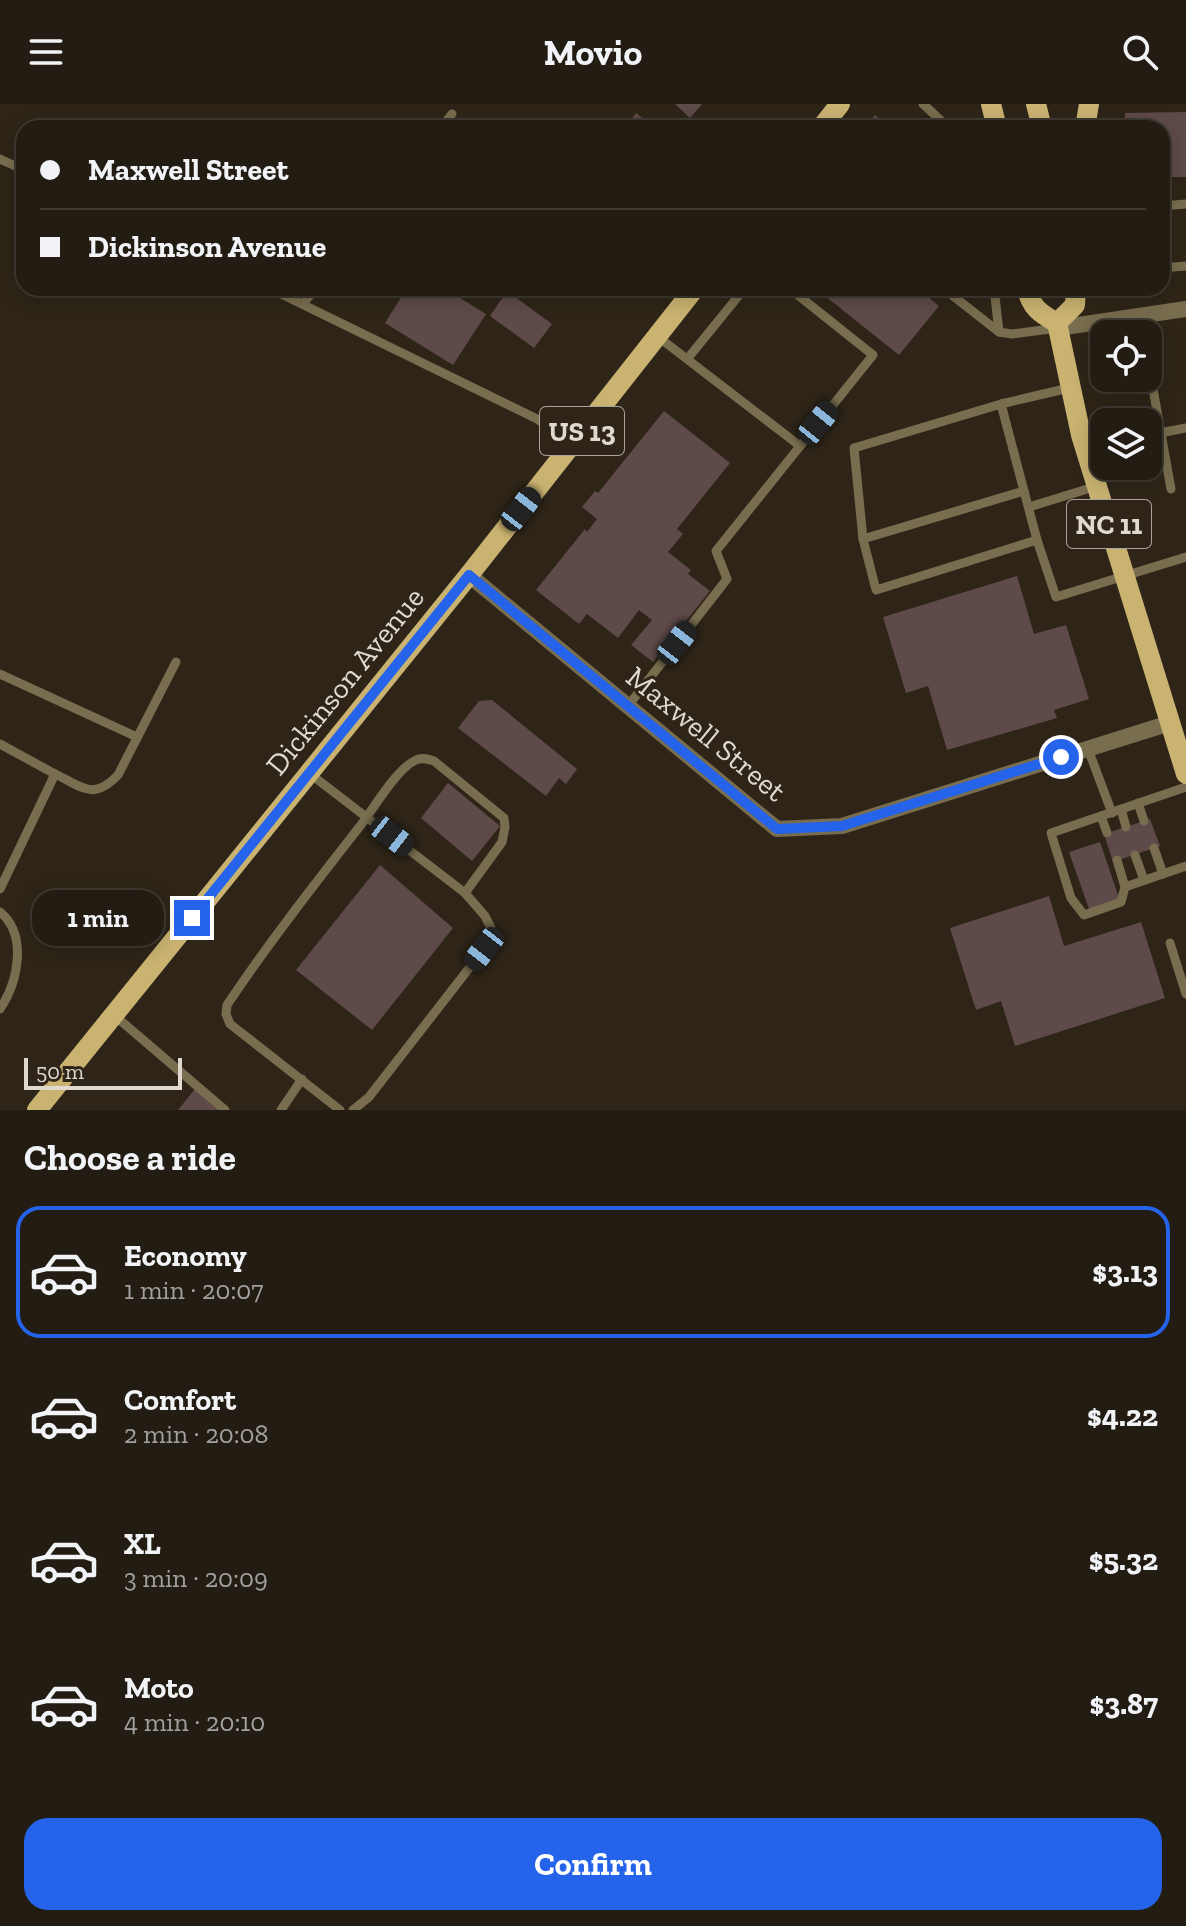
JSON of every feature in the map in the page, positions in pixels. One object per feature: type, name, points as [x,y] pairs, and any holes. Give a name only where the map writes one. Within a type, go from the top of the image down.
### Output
[{"type":"main road","points":[[827,120],[840,104]]},
{"type":"main road","name":"Dickinson Avenue","points":[[37,1110],[469,575],[689,296]]},
{"type":"main road","points":[[1028,296],[1039,313],[1058,326],[1075,305],[1076,296]]},
{"type":"main road","name":"NC 11","points":[[1058,326],[1081,435],[1186,774]]},
{"type":"street","points":[[1058,326],[1186,309]]},
{"type":"street","name":"Maxwell Street","points":[[469,575],[777,829],[842,826],[1170,723]]},
{"type":"lane","points":[[923,104],[940,120]]},
{"type":"lane","points":[[447,120],[452,114]]},
{"type":"lane","points":[[286,296],[537,419],[573,443]]},
{"type":"lane","points":[[303,304],[310,296]]},
{"type":"lane","points":[[688,358],[738,296]]},
{"type":"lane","points":[[628,706],[727,579],[716,551],[873,355],[799,296]]},
{"type":"lane","points":[[953,296],[999,332],[1012,334],[1058,326]]},
{"type":"lane","points":[[995,296],[999,332]]},
{"type":"lane","points":[[1140,316],[1141,320]]},
{"type":"lane","points":[[657,336],[800,446]]},
{"type":"lane","points":[[1037,540],[876,590],[863,539],[854,448],[1001,404],[1069,388]]},
{"type":"lane","points":[[1001,404],[1037,540],[1056,597],[1186,557]]},
{"type":"lane","points":[[1162,433],[1186,428]]},
{"type":"lane","points":[[1081,435],[1090,433]]},
{"type":"lane","points":[[1162,443],[1171,489]]},
{"type":"lane","points":[[1029,507],[1097,486]]},
{"type":"lane","points":[[863,539],[1024,491]]},
{"type":"lane","points":[[0,744],[89,790],[105,788],[118,775],[176,662]]},
{"type":"lane","points":[[0,674],[137,737]]},
{"type":"lane","points":[[1088,749],[1126,827]]},
{"type":"lane","points":[[340,1110],[230,1024],[227,1005],[261,954],[367,816],[416,760],[424,758],[434,761],[504,818],[502,842],[465,893]]},
{"type":"lane","points":[[309,773],[465,893],[491,928],[484,949],[369,1097],[353,1110]]},
{"type":"lane","points":[[0,889],[55,774]]},
{"type":"lane","points":[[1117,860],[1125,887],[1121,902],[1084,915],[1071,898],[1051,833],[1186,787]]},
{"type":"lane","points":[[1138,803],[1144,821]]},
{"type":"lane","points":[[1101,816],[1107,833]]},
{"type":"lane","points":[[1154,848],[1163,874]]},
{"type":"lane","points":[[1135,855],[1144,880]]},
{"type":"lane","points":[[1125,887],[1186,866]]},
{"type":"lane","points":[[0,912],[10,921],[19,950],[7,999],[0,1009]]},
{"type":"lane","points":[[1170,943],[1186,994]]},
{"type":"lane","points":[[114,1015],[225,1110]]},
{"type":"lane","points":[[281,1110],[302,1079]]},
{"type":"building","points":[[675,104],[702,104],[690,118]]},
{"type":"building","points":[[1186,112],[1186,177],[1170,177],[1170,120],[1125,120],[1125,113]]},
{"type":"building","points":[[636,113],[645,120],[631,120]]},
{"type":"building","points":[[402,296],[457,296],[486,314],[453,365],[385,323]]},
{"type":"building","points":[[504,296],[514,296],[552,324],[534,348],[490,316]]},
{"type":"building","points":[[825,296],[927,296],[939,306],[899,355]]},
{"type":"building","points":[[664,411],[730,463],[677,529],[683,534],[668,552],[691,570],[688,574],[710,591],[653,662],[631,645],[652,620],[639,610],[618,638],[587,614],[579,624],[536,590],[585,529],[587,532],[597,519],[582,507],[595,491],[598,493]]},
{"type":"building","points":[[1017,576],[1034,634],[1066,625],[1089,699],[1054,710],[1057,718],[947,750],[928,686],[906,693],[883,617]]},
{"type":"building","points":[[492,700],[577,769],[566,784],[559,778],[546,796],[458,728],[479,701]]},
{"type":"building","points":[[448,783],[500,826],[472,861],[421,818]]},
{"type":"building","points":[[1150,819],[1160,846],[1113,862],[1104,834]]},
{"type":"building","points":[[1100,842],[1119,898],[1089,909],[1069,852]]},
{"type":"building","points":[[380,865],[453,928],[372,1030],[296,970]]},
{"type":"building","points":[[1049,896],[1064,946],[1141,922],[1165,998],[1015,1046],[1001,1001],[976,1010],[950,928]]},
{"type":"building","points":[[195,1089],[222,1110],[178,1110]]},
{"type":"route","points":[[192,918],[469,575],[777,829],[842,826],[1061,757]]}]
